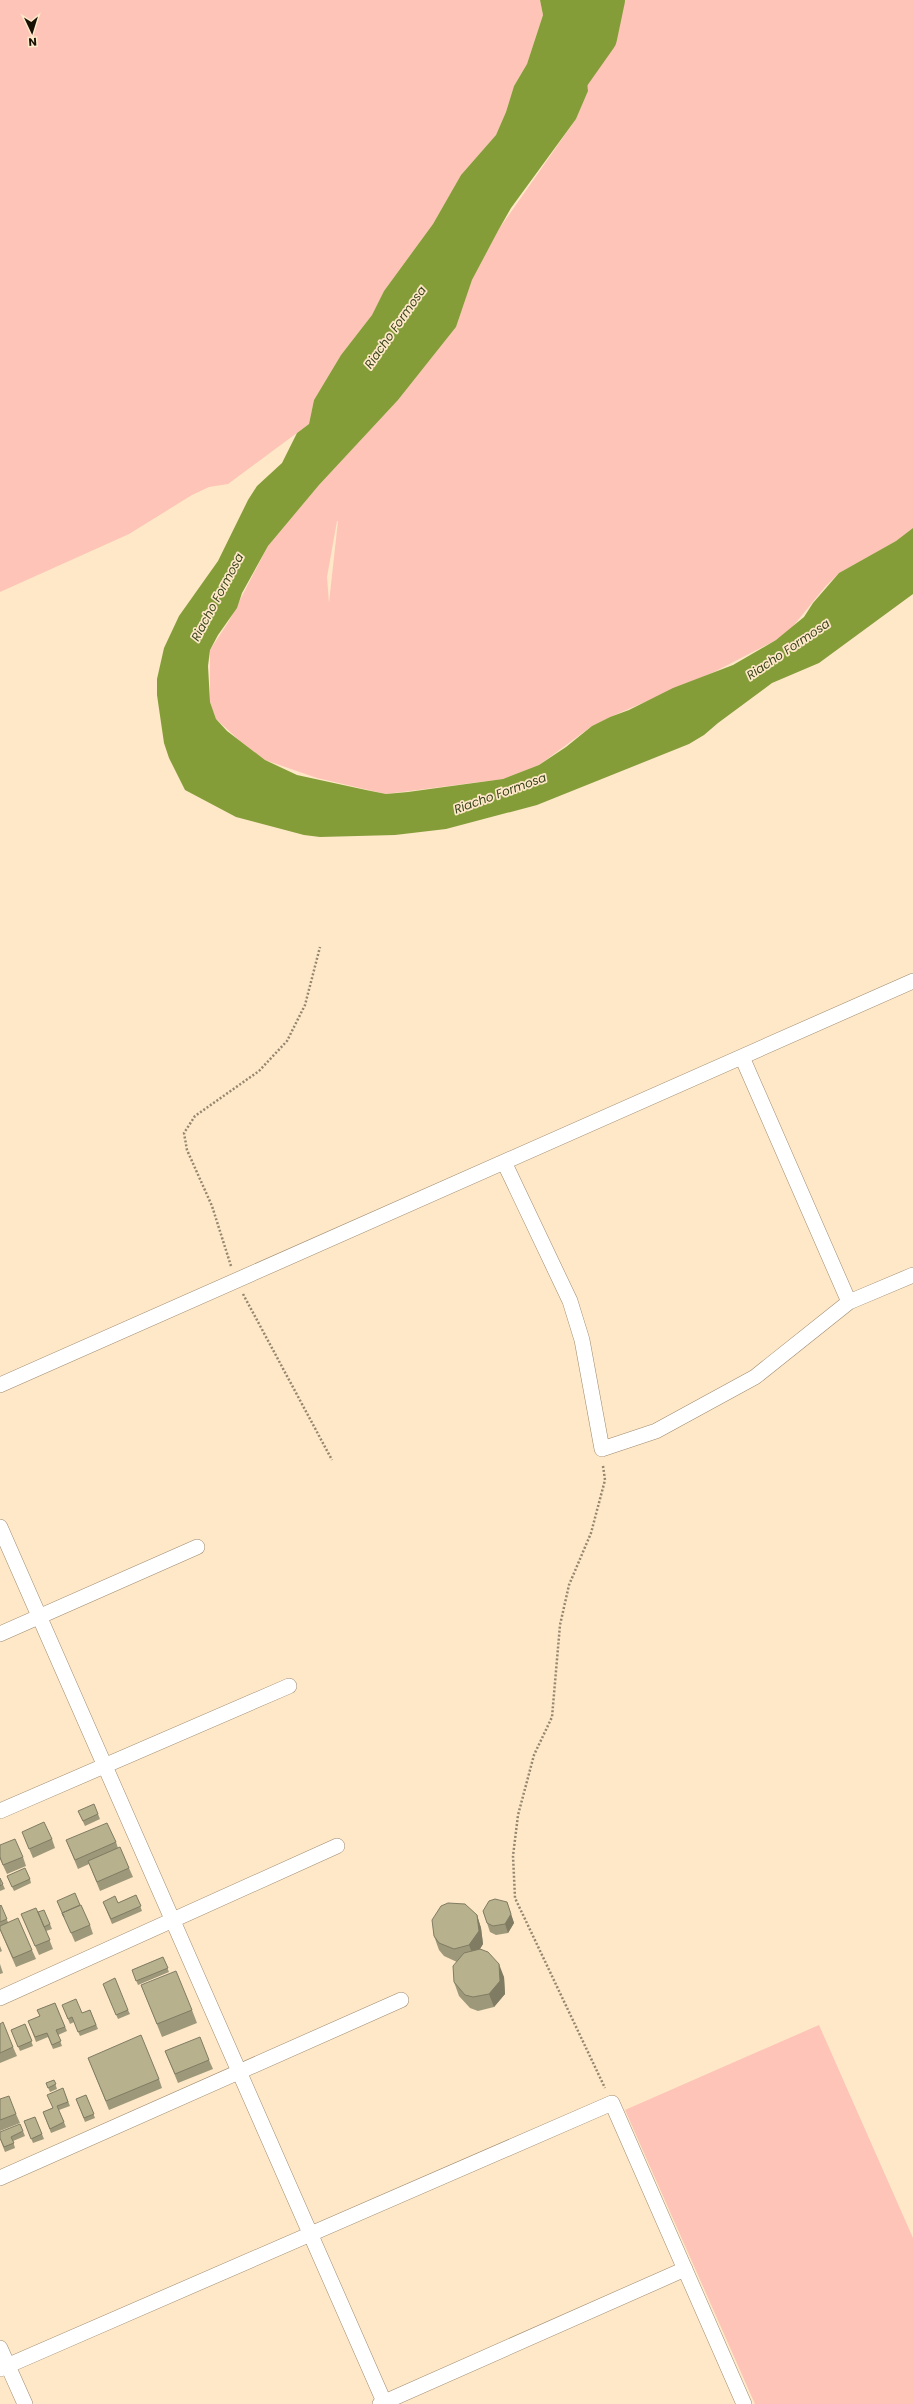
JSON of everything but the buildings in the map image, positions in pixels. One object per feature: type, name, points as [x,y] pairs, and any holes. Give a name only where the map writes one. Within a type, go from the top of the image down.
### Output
[{"type":"street","points":[[0,1385],[913,981]]},
{"type":"street","points":[[742,1057],[849,1302]]},
{"type":"street","points":[[504,1162],[570,1301],[582,1340],[602,1449],[656,1431],[755,1377],[849,1302],[913,1275]]},
{"type":"street","points":[[0,1527],[383,2403],[685,2269]]},
{"type":"street","points":[[0,1634],[198,1547]]},
{"type":"street","points":[[0,1811],[289,1686]]},
{"type":"street","points":[[0,1998],[337,1846]]},
{"type":"street","points":[[0,2178],[401,2000]]},
{"type":"street","points":[[4,2368],[612,2103],[744,2404]]},
{"type":"street","points":[[0,2348],[4,2368],[25,2404]]},
{"type":"path","points":[[320,947],[305,1006],[287,1041],[259,1071],[194,1116],[184,1133],[187,1150],[212,1206],[236,1281],[332,1460]]},
{"type":"path","points":[[602,1449],[604,1480],[591,1533],[569,1585],[560,1625],[552,1716],[534,1755],[518,1816],[513,1856],[516,1898],[612,2103]]},
{"type":"shaded area","points":[[0,0],[540,0],[543,15],[527,64],[514,86],[506,112],[496,135],[461,175],[433,224],[384,291],[372,315],[341,355],[314,400],[309,424],[228,484],[209,487],[192,495],[129,534],[0,592]]},
{"type":"shaded area","points":[[608,0],[913,0],[913,528],[896,541],[839,573],[825,587],[790,630],[776,640],[714,672],[592,726],[539,765],[503,779],[386,794],[317,778],[265,760],[240,741],[216,719],[210,702],[210,650],[229,621],[268,546],[319,485],[398,400],[456,327],[472,280],[499,229],[576,119],[588,91],[585,61],[605,16]],"holes":[[[338,521],[329,603],[327,577]]]},
{"type":"shaded area","points":[[819,2025],[913,2238],[913,2404],[755,2404],[625,2110]]},
{"type":"water","points":[[540,0],[600,0],[605,16],[600,38],[585,61],[588,91],[576,119],[511,208],[472,280],[456,327],[398,400],[319,485],[268,546],[242,593],[237,608],[218,635],[210,650],[208,666],[210,702],[216,719],[227,731],[265,760],[297,775],[366,790],[386,794],[503,779],[539,765],[566,747],[592,726],[629,710],[673,688],[733,665],[776,640],[804,617],[813,603],[839,573],[896,541],[913,528],[913,594],[819,663],[772,683],[704,735],[689,744],[537,805],[446,829],[395,835],[320,837],[304,835],[236,817],[185,790],[169,758],[164,743],[157,695],[157,679],[164,648],[179,616],[218,561],[248,500],[257,486],[282,463],[297,433],[309,424],[314,400],[341,355],[372,315],[384,291],[433,224],[461,175],[496,135],[506,112],[514,86],[527,64],[543,15]]},
{"type":"waterway","name":"Riacho Formosa","points":[[557,99],[600,38],[608,0]]}]
